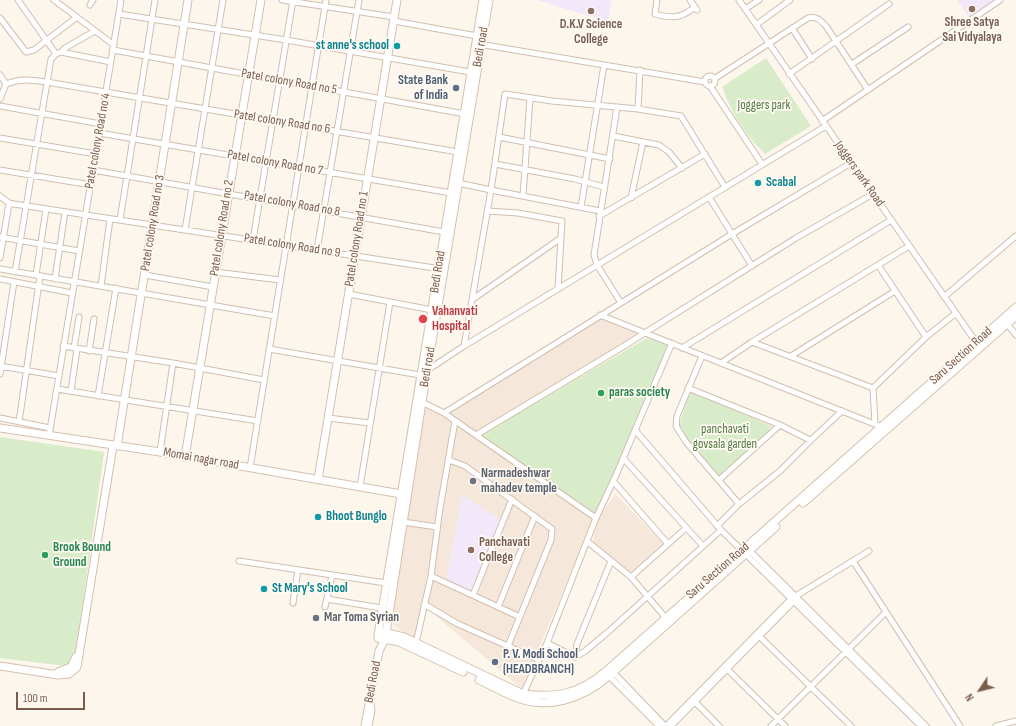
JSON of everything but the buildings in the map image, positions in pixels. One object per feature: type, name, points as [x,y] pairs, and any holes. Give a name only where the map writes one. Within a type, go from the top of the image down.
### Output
[{"type":"street","points":[[18,0],[46,40],[58,53],[111,62]]},
{"type":"street","points":[[54,0],[61,2],[114,48]]},
{"type":"street","name":"Patel colony Road no 4","points":[[49,432],[121,0]]},
{"type":"street","points":[[120,220],[155,0]]},
{"type":"street","name":"Patel colony Road no 3","points":[[113,446],[125,400],[188,0]]},
{"type":"street","points":[[185,230],[223,0]]},
{"type":"street","name":"Patel colony Road no 2","points":[[185,457],[260,0]]},
{"type":"street","points":[[282,0],[325,6],[394,19],[478,41],[604,65],[705,82],[710,86],[762,164]]},
{"type":"street","points":[[250,468],[326,0]]},
{"type":"street","points":[[318,250],[359,0]]},
{"type":"street","name":"Patel colony Road no 1","points":[[318,479],[397,0]]},
{"type":"street","name":"Bedi Road","points":[[365,726],[382,635],[381,608],[419,401],[420,375],[432,310],[442,269],[444,232],[465,114],[470,72],[478,41],[483,0]]},
{"type":"street","name":"Bedi road","points":[[382,635],[403,522],[419,401],[428,369],[442,269],[458,183],[478,41],[489,0]]},
{"type":"street","points":[[657,0],[655,14],[670,18],[684,16],[696,9],[690,0]]},
{"type":"street","name":"Joggers park Road","points":[[739,0],[768,44],[978,345]]},
{"type":"street","points":[[745,9],[759,0]]},
{"type":"street","points":[[756,25],[790,0]]},
{"type":"street","points":[[822,121],[1000,0]]},
{"type":"street","points":[[253,240],[293,1]]},
{"type":"street","points":[[789,74],[889,4]]},
{"type":"street","points":[[119,14],[286,40],[470,72]]},
{"type":"street","points":[[0,18],[26,52],[34,50],[77,17]]},
{"type":"street","points":[[710,86],[714,84],[714,79],[808,18],[814,17],[822,22],[837,41],[868,90]]},
{"type":"street","points":[[852,64],[908,27]]},
{"type":"street","points":[[792,28],[812,59]]},
{"type":"street","points":[[15,272],[51,59],[65,48],[95,31]]},
{"type":"street","name":"Patel colony Road no 5","points":[[114,48],[146,56],[465,114]]},
{"type":"street","points":[[581,207],[604,65]]},
{"type":"street","points":[[638,109],[640,70]]},
{"type":"street","points":[[0,74],[6,84],[0,99]]},
{"type":"street","points":[[705,82],[708,77],[712,77],[714,79]]},
{"type":"street","name":"Patel colony Road no 6","points":[[6,84],[17,80],[47,82],[139,99],[458,152]]},
{"type":"street","points":[[464,346],[488,211],[505,94],[638,109],[681,116],[726,187]]},
{"type":"street","points":[[523,196],[530,98]]},
{"type":"street","points":[[0,106],[101,124]]},
{"type":"street","points":[[617,107],[610,159],[599,214],[594,255],[597,265],[621,303]]},
{"type":"street","points":[[269,349],[420,375],[464,346],[826,126]]},
{"type":"street","name":"Patel colony Road no 7","points":[[99,133],[451,193]]},
{"type":"street","points":[[613,136],[643,142],[666,149],[682,168]]},
{"type":"street","points":[[499,137],[610,159]]},
{"type":"street","points":[[0,138],[96,154]]},
{"type":"street","points":[[631,198],[643,142]]},
{"type":"street","points":[[458,183],[581,207],[599,214],[631,198],[705,154]]},
{"type":"street","points":[[444,413],[600,315],[851,163]]},
{"type":"street","points":[[495,164],[604,187]]},
{"type":"street","points":[[0,170],[91,186]]},
{"type":"street","name":"Patel colony Road no 8","points":[[93,170],[361,216],[444,232]]},
{"type":"street","points":[[476,435],[646,333],[752,266],[872,194]]},
{"type":"street","name":"Patel colony Road no 9","points":[[0,196],[9,203],[26,206],[442,269]]},
{"type":"street","points":[[709,197],[752,266]]},
{"type":"street","points":[[0,258],[1,238],[9,203]]},
{"type":"street","points":[[19,422],[38,287],[40,244],[46,209]]},
{"type":"street","points":[[488,211],[518,213],[562,221],[558,289]]},
{"type":"street","points":[[55,279],[65,212]]},
{"type":"street","points":[[101,286],[110,219]]},
{"type":"street","points":[[682,348],[891,220]]},
{"type":"street","points":[[944,297],[1016,236]]},
{"type":"street","points":[[1,238],[21,240],[79,251]]},
{"type":"street","points":[[473,298],[561,238]]},
{"type":"street","points":[[721,363],[752,342],[909,246]]},
{"type":"street","points":[[878,265],[926,337]]},
{"type":"street","points":[[0,269],[142,292],[275,316]]},
{"type":"street","points":[[215,272],[280,280]]},
{"type":"street","points":[[144,275],[212,287]]},
{"type":"street","points":[[0,279],[72,293]]},
{"type":"street","points":[[0,374],[0,366],[14,282]]},
{"type":"street","points":[[98,396],[116,288]]},
{"type":"street","points":[[791,356],[895,291]]},
{"type":"street","points":[[349,294],[432,310]]},
{"type":"street","points":[[360,487],[390,302]]},
{"type":"street","name":"Saru Section Road","points":[[978,345],[1016,307]]},
{"type":"street","points":[[873,388],[926,337],[956,313]]},
{"type":"street","points":[[600,315],[881,427]]},
{"type":"street","points":[[71,391],[79,316]]},
{"type":"street","name":"Saru Section Road","points":[[382,635],[404,637],[523,694],[542,696],[570,692],[590,683],[609,672],[746,552],[881,427],[978,345],[1016,316]]},
{"type":"street","points":[[89,351],[94,319]]},
{"type":"street","points":[[1007,324],[1016,335]]},
{"type":"street","points":[[752,342],[873,388]]},
{"type":"street","points":[[523,694],[539,660],[588,542],[596,518],[614,481],[672,343]]},
{"type":"street","points":[[63,346],[131,358],[173,362],[264,380]]},
{"type":"street","points":[[702,356],[677,416],[676,426],[686,442],[739,504]]},
{"type":"street","points":[[160,452],[173,362]]},
{"type":"street","points":[[0,366],[59,376]]},
{"type":"street","points":[[688,388],[780,425],[810,440]]},
{"type":"street","points":[[873,388],[881,427]]},
{"type":"street","points":[[57,389],[258,421]]},
{"type":"street","points":[[419,401],[444,413],[596,518]]},
{"type":"street","points":[[575,657],[584,652],[703,546],[739,504],[780,471],[810,440],[842,411]]},
{"type":"street","points":[[0,418],[19,422],[49,432]]},
{"type":"street","points":[[328,418],[370,423]]},
{"type":"street","points":[[416,643],[421,627],[424,604],[431,576],[455,421]]},
{"type":"street","points":[[719,480],[780,425]]},
{"type":"street","name":"Momai nagar road","points":[[0,428],[49,432],[113,446],[160,452],[401,494]]},
{"type":"street","points":[[635,430],[719,528],[746,552],[926,726]]},
{"type":"street","points":[[0,662],[59,672],[67,670],[73,664],[78,650],[113,446]]},
{"type":"street","points":[[0,666],[58,676],[69,674],[77,667],[113,446]]},
{"type":"street","points":[[623,458],[703,546]]},
{"type":"street","points":[[449,460],[465,466],[552,529],[551,540],[508,646]]},
{"type":"street","points":[[614,481],[668,544]]},
{"type":"street","points":[[473,595],[512,499]]},
{"type":"street","points":[[498,607],[535,516]]},
{"type":"street","points":[[403,522],[438,527]]},
{"type":"street","points":[[631,577],[686,528]]},
{"type":"street","points":[[588,542],[631,577],[665,618]]},
{"type":"street","points":[[609,672],[665,726],[693,701],[794,600],[869,551]]},
{"type":"street","name":"Saru Section Road","points":[[382,635],[513,697],[528,701],[555,702],[578,697],[588,692],[665,618],[746,552]]},
{"type":"street","points":[[239,561],[386,583]]},
{"type":"street","points":[[575,657],[577,644],[611,561]]},
{"type":"street","points":[[853,561],[960,726]]},
{"type":"street","points":[[293,603],[298,570]]},
{"type":"street","points":[[325,607],[332,575]]},
{"type":"street","points":[[431,576],[520,616]]},
{"type":"street","points":[[327,599],[381,608]]},
{"type":"street","points":[[424,604],[456,623],[539,660]]},
{"type":"street","points":[[771,726],[886,612]]},
{"type":"street","points":[[758,635],[851,726]]},
{"type":"street","points":[[546,643],[575,657]]},
{"type":"street","points":[[847,651],[921,726]]},
{"type":"street","points":[[726,668],[785,726]]},
{"type":"street","points":[[609,672],[658,726]]},
{"type":"street","points":[[370,697],[372,710],[370,726]]},
{"type":"street","points":[[672,726],[693,701]]},
{"type":"street","points":[[693,701],[719,726]]},
{"type":"street","points":[[996,726],[1007,725],[1016,721]]},
{"type":"shaded area","name":"D.K.V Science College","points":[[537,0],[612,0],[608,22]]},
{"type":"shaded area","name":"Shree Satya Sai Vidyalaya","points":[[957,0],[994,0],[969,18]]},
{"type":"shaded area","name":"paras society","points":[[601,318],[643,334],[478,435],[446,413]]},
{"type":"shaded area","points":[[424,407],[453,422],[437,526],[404,521]]},
{"type":"shaded area","points":[[456,423],[593,519],[522,689],[424,606],[432,575]]},
{"type":"shaded area","points":[[615,494],[665,545],[632,576],[592,544],[598,519]]},
{"type":"shaded area","name":"Panchavati College","points":[[462,495],[501,520],[472,595],[446,581]]},
{"type":"shaded area","points":[[404,524],[436,529],[415,641],[386,619]]},
{"type":"green space","name":"Joggers park","points":[[766,58],[811,126],[765,154],[740,123],[722,87]]},
{"type":"green space","name":"paras society","points":[[647,338],[666,344],[668,350],[622,461],[614,486],[595,516],[479,436]]},
{"type":"green space","name":"panchavati govsala garden","points":[[690,391],[771,426],[768,435],[757,449],[720,477],[688,440],[679,425]]},
{"type":"green space","name":"Brook Bound Ground","points":[[0,437],[104,452],[74,667],[0,658]]},
{"type":"place","name":"Shree Satya Sai Vidyalaya","points":[[972,9]]},
{"type":"place","name":"D.K.V Science College","points":[[591,11]]},
{"type":"place","name":"st anne's school","points":[[397,46]]},
{"type":"place","name":"State Bank of India","points":[[456,88]]},
{"type":"place","name":"Scabal","points":[[758,183]]},
{"type":"place","name":"Vahanvati Hospital","points":[[423,319]]},
{"type":"place","name":"paras society","points":[[601,393]]},
{"type":"place","name":"Narmadeshwar mahadev temple","points":[[473,481]]},
{"type":"place","name":"Bhoot Bunglo","points":[[318,517]]},
{"type":"place","name":"Panchavati College","points":[[471,550]]},
{"type":"place","name":"Brook Bound Ground","points":[[45,555]]},
{"type":"place","name":"St Mary's School","points":[[264,589]]},
{"type":"place","name":"Mar Toma Syrian","points":[[316,618]]},
{"type":"place","name":"P. V. Modi School (HEADBRANCH)","points":[[495,662]]}]
